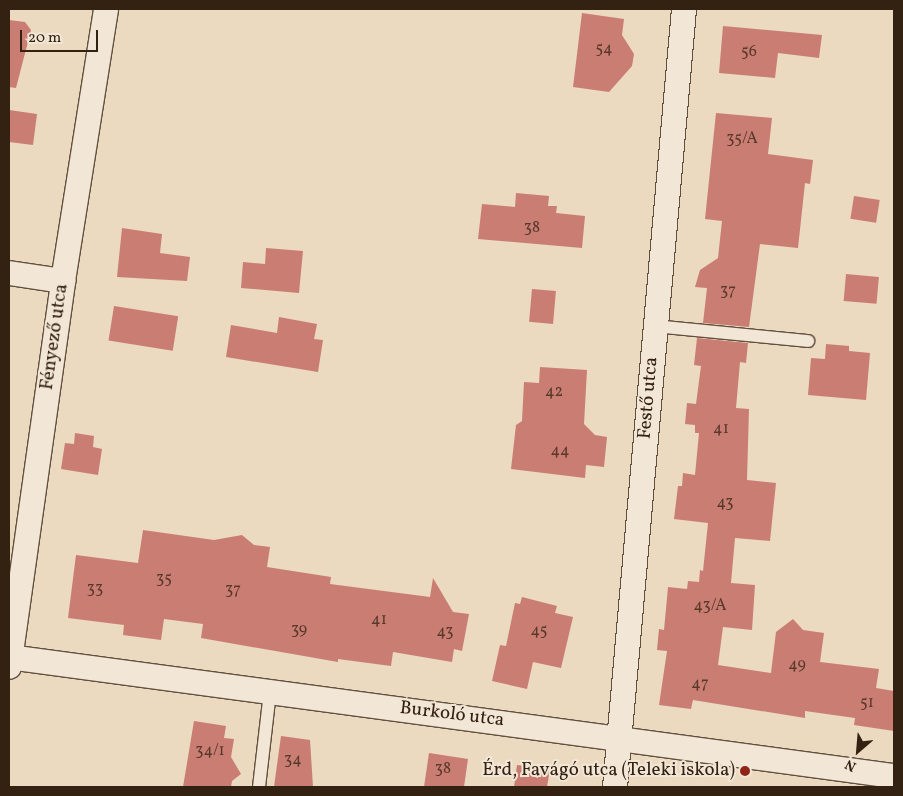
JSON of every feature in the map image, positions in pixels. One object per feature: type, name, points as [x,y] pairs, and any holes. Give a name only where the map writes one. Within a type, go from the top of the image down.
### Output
[{"type":"street","name":"Fényező utca","points":[[9,660],[63,281],[106,9]]},
{"type":"street","name":"Festő utca","points":[[615,787],[684,9]]},
{"type":"street","points":[[9,273],[63,281]]},
{"type":"street","name":"Burkoló utca","points":[[9,660],[620,737],[894,776]]},
{"type":"lane","points":[[655,326],[808,341]]},
{"type":"lane","points":[[259,787],[270,692]]},
{"type":"building","points":[[582,13],[624,19],[622,35],[634,54],[632,66],[609,92],[573,87]]},
{"type":"building","points":[[9,20],[25,22],[31,30],[16,88],[9,87]]},
{"type":"building","points":[[723,26],[822,35],[819,58],[778,53],[775,78],[719,73]]},
{"type":"building","points":[[9,110],[37,114],[33,145],[9,142]]},
{"type":"building","points":[[716,113],[772,118],[768,154],[813,160],[810,184],[805,183],[798,248],[760,244],[749,327],[703,323],[707,288],[695,287],[700,270],[718,258],[722,221],[705,219]]},
{"type":"building","points":[[516,193],[549,196],[548,206],[557,206],[556,213],[585,216],[582,248],[478,239],[482,204],[515,207]]},
{"type":"building","points":[[854,196],[880,200],[876,223],[850,219]]},
{"type":"building","points":[[122,228],[162,234],[160,253],[190,257],[187,281],[117,277]]},
{"type":"building","points":[[266,248],[303,251],[299,293],[241,288],[243,262],[265,264]]},
{"type":"building","points":[[846,274],[879,277],[877,304],[844,301]]},
{"type":"building","points":[[532,289],[556,291],[553,324],[529,322]]},
{"type":"building","points":[[114,306],[178,316],[173,351],[109,341]]},
{"type":"building","points":[[279,317],[317,324],[314,339],[323,340],[318,372],[226,357],[231,325],[277,333]]},
{"type":"building","points":[[697,338],[748,343],[746,363],[740,362],[736,408],[749,409],[747,480],[776,483],[770,541],[735,538],[731,583],[755,585],[752,630],[723,627],[718,665],[771,673],[776,632],[793,619],[803,630],[824,633],[820,662],[879,669],[876,688],[894,691],[894,731],[854,725],[855,718],[805,711],[805,718],[693,700],[691,709],[659,705],[667,651],[657,650],[659,629],[664,630],[668,587],[687,589],[688,581],[699,582],[700,570],[703,571],[708,523],[674,519],[678,486],[682,486],[683,473],[695,475],[699,433],[695,433],[695,425],[685,424],[687,403],[696,404],[701,366],[694,365]]},
{"type":"building","points":[[826,344],[849,346],[849,351],[870,353],[866,400],[808,395],[811,358],[825,359]]},
{"type":"building","points":[[540,367],[587,370],[584,424],[595,435],[607,437],[604,467],[586,465],[585,478],[511,469],[516,425],[522,421],[524,382],[539,383]]},
{"type":"building","points":[[75,433],[94,436],[93,447],[102,449],[98,475],[61,469],[65,443],[74,444]]},
{"type":"building","points":[[143,530],[214,540],[242,535],[254,545],[270,547],[267,567],[331,577],[330,584],[430,597],[433,578],[453,612],[469,614],[462,651],[454,649],[452,662],[393,652],[391,666],[338,659],[338,662],[201,638],[203,624],[164,619],[161,640],[123,635],[124,625],[68,618],[76,555],[138,563]]},
{"type":"building","points":[[522,597],[557,606],[555,613],[573,617],[561,668],[533,662],[527,689],[492,681],[500,645],[506,646],[515,603],[520,604]]},
{"type":"building","points":[[194,721],[226,726],[224,738],[234,739],[231,757],[241,774],[232,781],[231,787],[183,787]]},
{"type":"building","points":[[281,736],[310,740],[313,787],[274,787]]},
{"type":"building","points":[[429,753],[468,759],[464,787],[424,787]]},
{"type":"building","points":[[517,765],[550,769],[547,787],[514,787]]},
{"type":"place","name":"Érd, Favágó utca (Teleki iskola)","points":[[745,771]]}]
